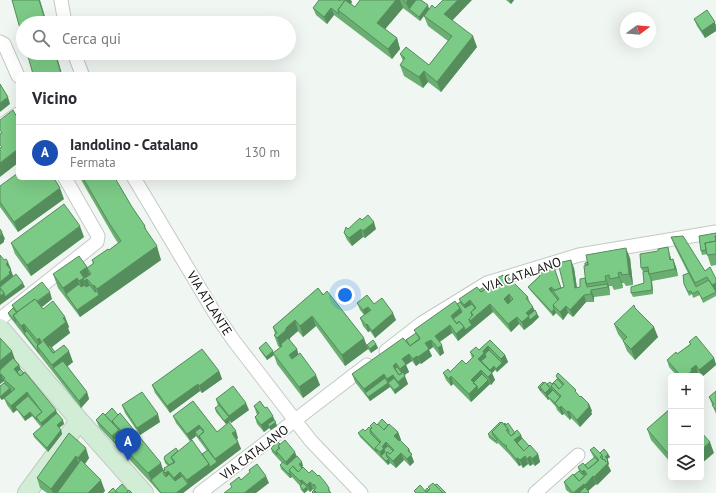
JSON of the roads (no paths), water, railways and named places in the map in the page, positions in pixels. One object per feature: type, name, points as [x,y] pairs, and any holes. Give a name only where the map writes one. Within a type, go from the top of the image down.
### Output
[{"type":"main road","points":[[0,328],[144,493]]},
{"type":"main road","points":[[27,493],[79,420]]},
{"type":"street","points":[[61,0],[64,16]]},
{"type":"street","points":[[0,42],[4,44],[16,72]]},
{"type":"street","points":[[77,60],[81,72]]},
{"type":"street","points":[[0,126],[16,115]]},
{"type":"street","points":[[0,319],[97,242],[98,236],[66,180]]},
{"type":"street","name":"VIA ATLANTE","points":[[135,180],[214,312],[311,441],[361,493]]},
{"type":"street","name":"VIA CATALANO","points":[[200,493],[422,322],[487,283],[579,255],[716,232]]},
{"type":"street","points":[[535,493],[578,455]]},
{"type":"place","name":"Iandolino - Catalano","points":[[128,461]]}]
